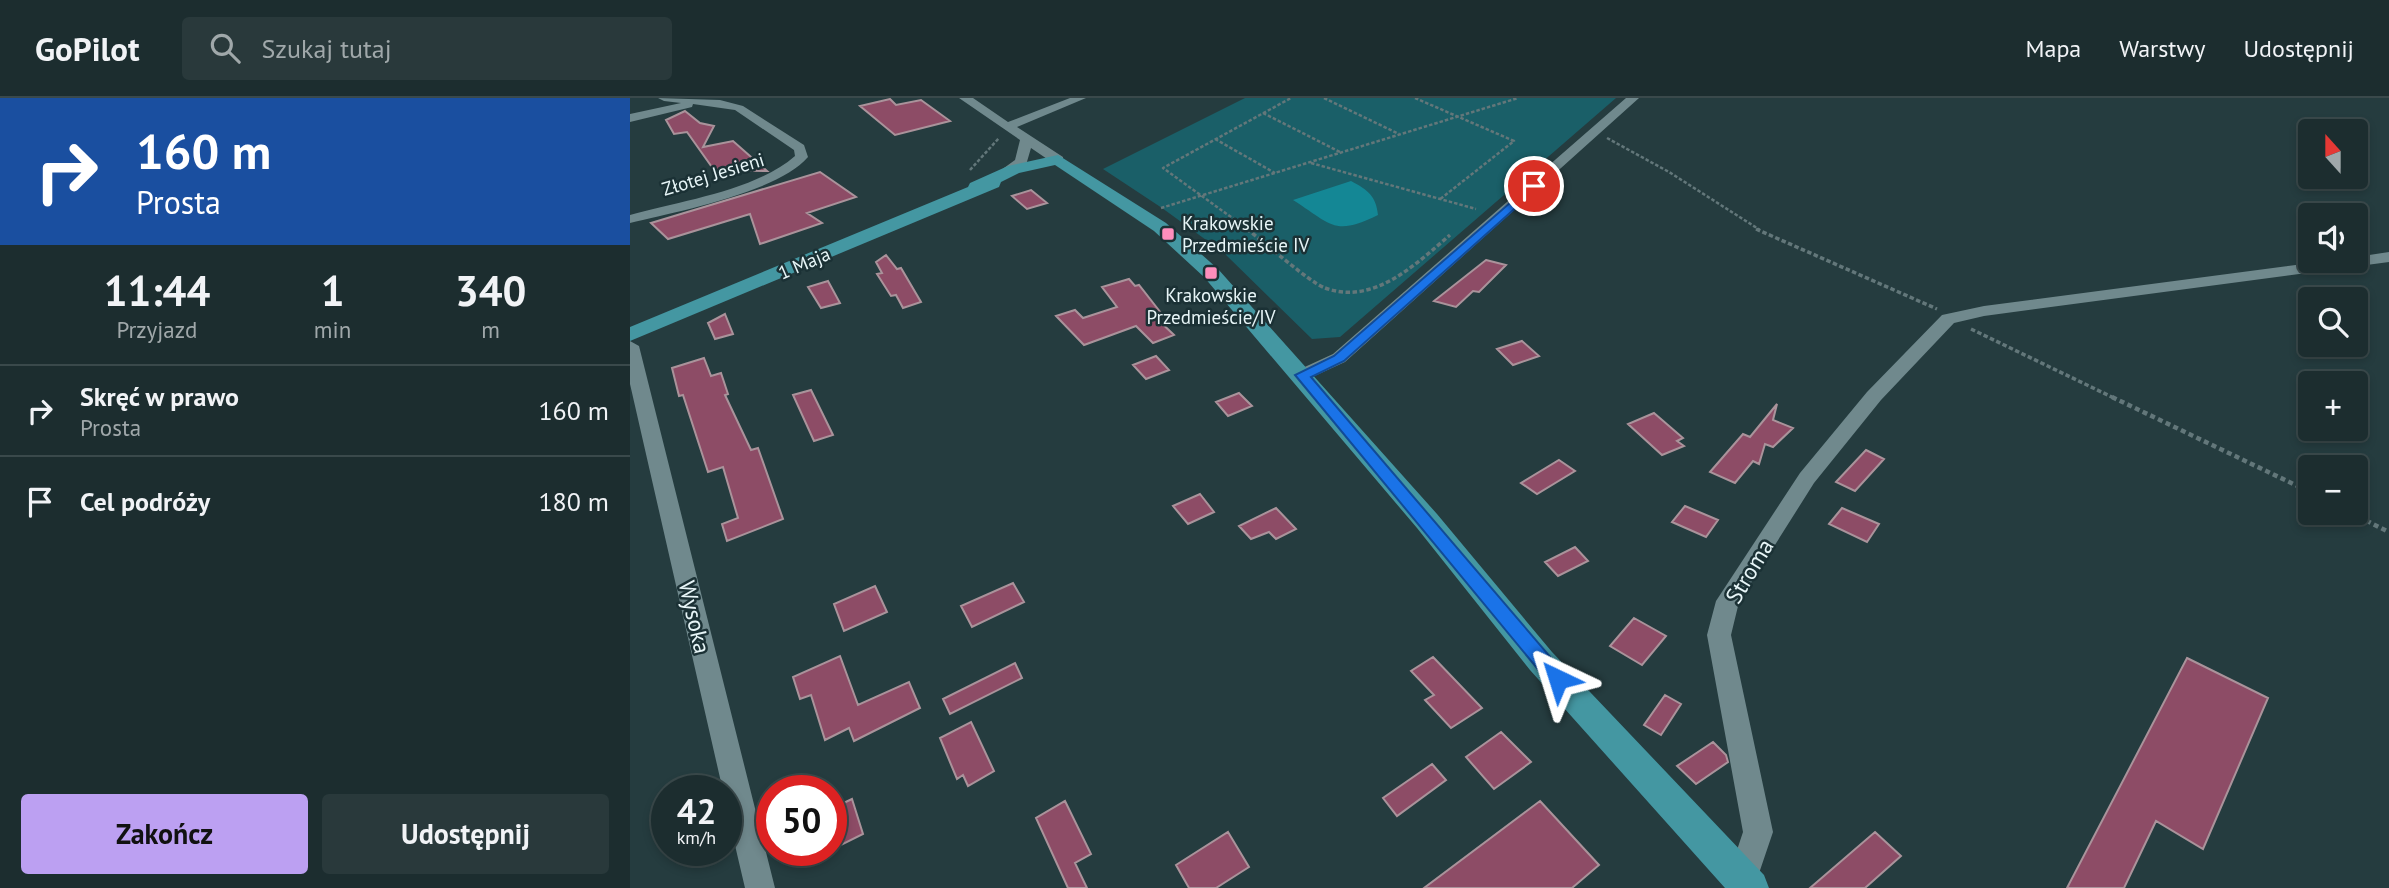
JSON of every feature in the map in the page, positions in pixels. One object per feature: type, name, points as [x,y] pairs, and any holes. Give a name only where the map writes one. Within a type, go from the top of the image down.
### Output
[{"type":"main road","points":[[1061,162],[1168,234],[1211,273],[1427,521],[1541,661],[1746,884]]},
{"type":"main road","name":"1 Maja","points":[[630,335],[791,269],[1004,173],[1028,165],[1061,162]]},
{"type":"main road","name":"1 Maja","points":[[976,187],[1061,162]]},
{"type":"street","points":[[664,98],[700,101]]},
{"type":"street","points":[[965,98],[1061,162]]},
{"type":"street","points":[[1047,111],[1051,98]]},
{"type":"street","points":[[1008,126],[1080,98]]},
{"type":"street","points":[[1302,375],[1339,358],[1633,98]]},
{"type":"street","points":[[630,118],[700,101]]},
{"type":"street","name":"Złotej Jesieni","points":[[630,219],[763,180],[790,168],[802,156],[800,148],[739,108],[700,101]]},
{"type":"street","name":"1 Maja","points":[[1004,173],[1021,162],[1027,139]]},
{"type":"street","points":[[1950,318],[1984,311],[2389,257]]},
{"type":"street","name":"Stroma","points":[[1746,884],[1758,832],[1719,635],[1728,601],[1807,478],[1874,396],[1950,318]]},
{"type":"street","name":"Wysoka","points":[[630,346],[760,888]]},
{"type":"path","points":[[1291,98],[1163,168],[1203,195],[1324,288],[1333,291],[1378,288],[1397,280],[1453,232]]},
{"type":"path","points":[[1324,98],[1400,135]]},
{"type":"path","points":[[1415,98],[1514,141],[1439,200]]},
{"type":"path","points":[[1162,208],[1518,98]]},
{"type":"path","points":[[1263,113],[1340,152]]},
{"type":"path","points":[[1593,134],[1625,147],[1669,172],[1764,234],[1950,318],[2298,486]]},
{"type":"path","points":[[1215,139],[1275,173]]},
{"type":"path","points":[[1310,163],[1476,209]]},
{"type":"path","points":[[2368,522],[2389,532]]},
{"type":"shaded area","points":[[1245,98],[1616,98],[1340,337],[1312,339],[1224,253],[1103,169]]},
{"type":"shaded area","points":[[1351,181],[1370,194],[1378,215],[1352,225],[1333,225],[1293,200]]},
{"type":"building","points":[[890,99],[896,105],[921,100],[950,121],[895,135],[860,106]]},
{"type":"building","points":[[685,111],[700,123],[714,126],[703,147],[733,141],[767,171],[714,170],[687,132],[674,134],[666,120]]},
{"type":"building","points":[[820,172],[856,197],[807,213],[822,223],[760,244],[750,214],[668,239],[651,223]]},
{"type":"building","points":[[1031,190],[1047,203],[1027,209],[1012,196]]},
{"type":"building","points":[[886,255],[897,269],[901,268],[921,302],[903,308],[896,295],[891,296],[877,274],[882,273],[876,262]]},
{"type":"building","points":[[1486,260],[1506,265],[1479,292],[1473,291],[1456,307],[1434,301]]},
{"type":"building","points":[[1129,279],[1135,286],[1139,285],[1161,313],[1154,316],[1174,335],[1153,343],[1136,326],[1084,345],[1056,316],[1075,310],[1083,318],[1117,307],[1102,287]]},
{"type":"building","points":[[828,281],[840,303],[821,308],[808,287]]},
{"type":"building","points":[[725,314],[733,334],[715,339],[708,323]]},
{"type":"building","points":[[1522,341],[1539,356],[1513,365],[1497,349]]},
{"type":"building","points":[[1156,356],[1169,370],[1146,379],[1133,365]]},
{"type":"building","points":[[704,358],[711,376],[721,373],[728,394],[725,395],[751,450],[758,448],[783,519],[727,541],[722,524],[738,518],[723,467],[708,472],[683,395],[679,396],[672,368]]},
{"type":"building","points":[[811,390],[833,435],[814,441],[793,395]]},
{"type":"building","points":[[1239,393],[1252,406],[1228,416],[1216,402]]},
{"type":"building","points":[[1777,404],[1773,420],[1793,428],[1773,447],[1765,444],[1759,464],[1753,461],[1735,483],[1710,472],[1743,434],[1750,437]]},
{"type":"building","points":[[1654,413],[1683,438],[1677,441],[1684,446],[1662,455],[1628,424]]},
{"type":"building","points":[[1866,450],[1884,459],[1855,491],[1836,482]]},
{"type":"building","points":[[1559,460],[1575,471],[1537,494],[1521,483]]},
{"type":"building","points":[[1200,494],[1214,512],[1188,524],[1173,506]]},
{"type":"building","points":[[1685,506],[1718,520],[1706,537],[1672,522]]},
{"type":"building","points":[[1276,508],[1296,529],[1276,539],[1269,532],[1251,539],[1239,526]]},
{"type":"building","points":[[1842,508],[1879,524],[1867,542],[1829,524]]},
{"type":"building","points":[[1575,547],[1588,561],[1558,576],[1545,562]]},
{"type":"building","points":[[1013,583],[1024,602],[972,627],[961,606]]},
{"type":"building","points":[[875,586],[887,612],[844,631],[834,604]]},
{"type":"building","points":[[1634,618],[1666,636],[1642,665],[1610,646]]},
{"type":"building","points":[[840,656],[858,705],[909,682],[920,708],[854,741],[849,728],[825,740],[811,695],[800,699],[793,677]]},
{"type":"building","points":[[1433,657],[1482,708],[1451,728],[1425,700],[1434,695],[1411,671]]},
{"type":"building","points":[[2187,658],[2268,698],[2203,849],[2156,821],[2124,888],[2067,888]]},
{"type":"building","points":[[1015,663],[1022,678],[950,714],[943,699]]},
{"type":"building","points":[[1665,695],[1681,704],[1661,735],[1644,725]]},
{"type":"building","points":[[971,722],[994,771],[968,786],[963,775],[957,779],[940,738]]},
{"type":"building","points":[[1501,732],[1531,762],[1494,789],[1466,757]]},
{"type":"building","points":[[1713,742],[1726,755],[1728,762],[1696,784],[1677,766]]},
{"type":"building","points":[[1432,764],[1446,780],[1397,816],[1383,798]]},
{"type":"building","points":[[852,799],[863,834],[847,842],[847,801]]},
{"type":"building","points":[[1065,801],[1091,854],[1075,863],[1087,888],[1068,888],[1036,818]]},
{"type":"building","points":[[1540,801],[1599,865],[1572,888],[1424,888]]},
{"type":"building","points":[[1228,832],[1249,867],[1216,888],[1189,888],[1176,865]]},
{"type":"building","points":[[1875,832],[1901,856],[1865,888],[1810,888]]},
{"type":"place","name":"Krakowskie Przedmieście IV","points":[[1168,234]]},
{"type":"place","name":"Krakowskie Przedmieście/IV","points":[[1211,273]]},
{"type":"route","points":[[1534,186],[1339,358],[1302,375],[1558,679]]}]
